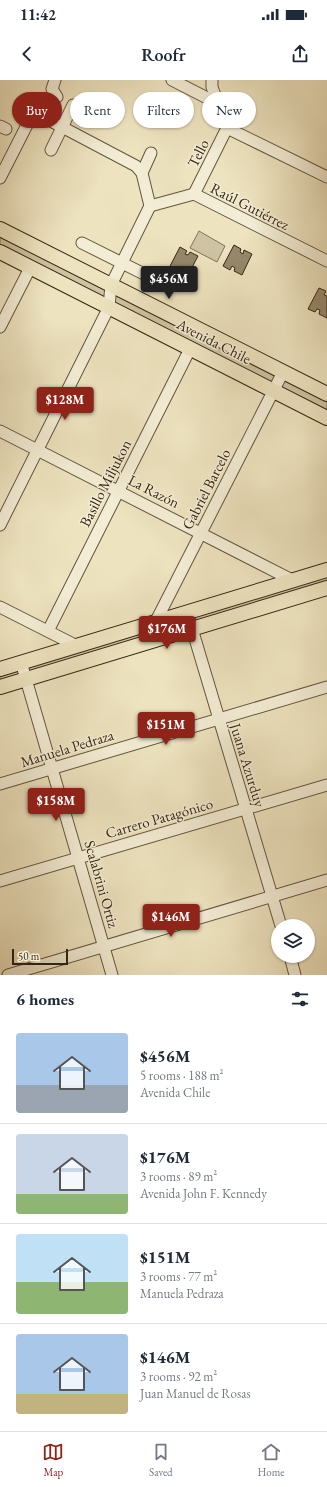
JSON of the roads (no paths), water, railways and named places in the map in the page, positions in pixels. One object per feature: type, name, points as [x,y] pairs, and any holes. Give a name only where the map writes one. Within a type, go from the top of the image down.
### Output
[{"type":"main road","name":"Avenida Chile","points":[[0,229],[327,394]]},
{"type":"main road","name":"Avenida Chile","points":[[0,252],[327,418]]},
{"type":"main road","points":[[0,669],[327,570]]},
{"type":"main road","points":[[0,687],[327,588]]},
{"type":"street","points":[[54,80],[52,89],[54,92]]},
{"type":"street","points":[[172,80],[202,95]]},
{"type":"street","name":"Tello","points":[[212,80],[214,92]]},
{"type":"street","points":[[51,150],[70,111]]},
{"type":"street","points":[[0,178],[30,119],[38,116],[63,126],[136,166],[142,173],[150,206],[111,285],[109,307],[0,525]]},
{"type":"street","points":[[228,128],[327,177]]},
{"type":"street","name":"Tello","points":[[194,194],[228,128]]},
{"type":"street","points":[[142,173],[151,152]]},
{"type":"street","name":"Raúl Gutiérrez","points":[[150,206],[194,194],[327,261]]},
{"type":"street","points":[[82,243],[158,281]]},
{"type":"street","points":[[0,327],[30,268]]},
{"type":"street","name":"Basillo Miljukon","points":[[48,631],[190,349]]},
{"type":"street","name":"Gabriel Barcelo","points":[[156,621],[283,372]]},
{"type":"street","name":"La Razón","points":[[0,431],[201,532],[292,580]]},
{"type":"street","points":[[0,607],[75,646]]},
{"type":"street","name":"Juana Azurduy","points":[[187,612],[279,919]]},
{"type":"street","name":"Scalabrini Ortiz","points":[[21,662],[112,975]]},
{"type":"street","name":"Manuela Pedraza","points":[[0,784],[327,687]]},
{"type":"street","name":"Carrero Patagónico","points":[[0,881],[327,785]]},
{"type":"street","points":[[8,975],[327,880]]},
{"type":"street","points":[[292,963],[295,975]]}]
